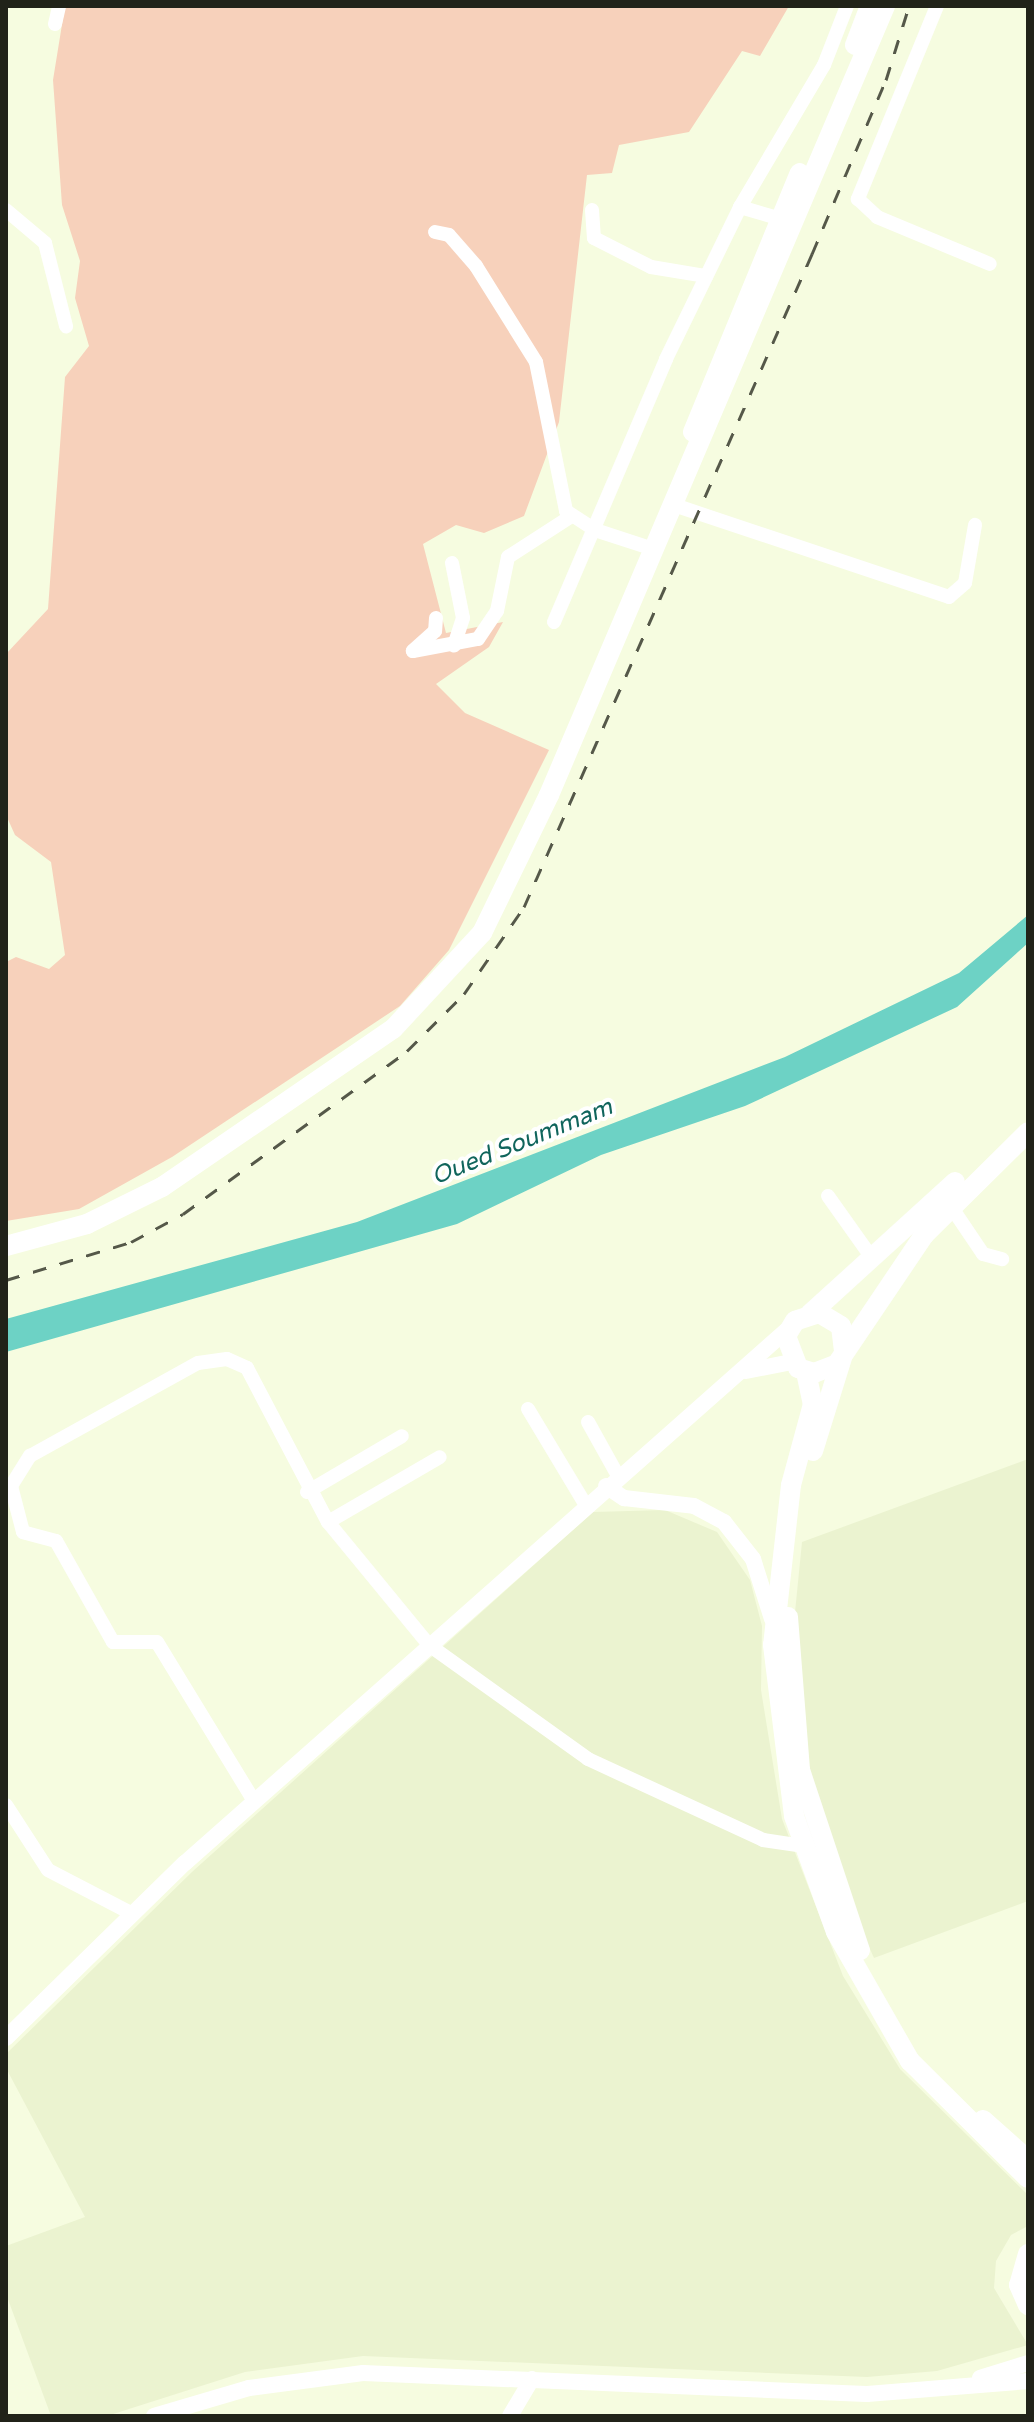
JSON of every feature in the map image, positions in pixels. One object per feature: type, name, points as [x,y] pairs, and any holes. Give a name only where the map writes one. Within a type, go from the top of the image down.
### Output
[{"type":"highway","points":[[675,495],[702,406],[870,6]]},
{"type":"highway","points":[[6,1246],[87,1224],[162,1187],[393,1029],[451,974],[494,911],[885,6]]},
{"type":"highway","points":[[1028,1114],[810,1314],[789,1328],[813,1404],[791,1485],[775,1630],[779,1736],[803,1846],[855,1970],[910,2061],[1028,2178]]},
{"type":"highway","points":[[799,1367],[823,1372],[843,1354],[950,1205],[1025,1140]]},
{"type":"highway","points":[[810,1314],[841,1326],[843,1354],[800,1501],[788,1606],[789,1694],[805,1797],[839,1901],[884,1999],[947,2083],[1028,2160]]},
{"type":"highway","points":[[1028,2254],[1019,2285],[1028,2305]]},
{"type":"main road","points":[[6,2038],[254,1801],[585,1504],[789,1328]]},
{"type":"main road","points":[[740,1373],[799,1367]]},
{"type":"main road","points":[[612,1481],[624,1498],[694,1506],[733,1529],[761,1576],[775,1630]]},
{"type":"main road","points":[[940,2388],[1028,2363]]},
{"type":"main road","points":[[154,2416],[185,2411],[288,2380],[363,2373],[867,2394],[1028,2381]]},
{"type":"main road","points":[[510,2416],[532,2379]]},
{"type":"street","points":[[55,24],[59,6]]},
{"type":"street","points":[[554,622],[706,276],[740,207],[824,65],[847,6]]},
{"type":"street","points":[[937,6],[858,199],[877,217],[990,264]]},
{"type":"street","points":[[740,207],[781,219]]},
{"type":"street","points":[[6,210],[45,243],[66,326]]},
{"type":"street","points":[[592,210],[594,238],[651,267],[706,276]]},
{"type":"street","points":[[435,232],[449,235],[476,266],[536,362],[555,476],[570,517],[595,530],[653,549]]},
{"type":"street","points":[[675,495],[949,597],[965,583],[975,525]]},
{"type":"street","points":[[436,618],[432,635],[411,650],[470,645],[493,621],[508,557],[570,517]]},
{"type":"street","points":[[452,563],[463,618],[454,646]]},
{"type":"street","points":[[828,1196],[872,1258]]},
{"type":"street","points":[[950,1205],[983,1254],[1002,1259]]},
{"type":"street","points":[[254,1801],[157,1642],[113,1642],[56,1541],[23,1532],[11,1486],[30,1456],[198,1363],[227,1359],[247,1368],[307,1492],[328,1522],[429,1645],[588,1759],[763,1840],[803,1846]]},
{"type":"street","points":[[528,1409],[585,1504]]},
{"type":"street","points":[[588,1422],[612,1481]]},
{"type":"street","points":[[307,1492],[402,1436]]},
{"type":"street","points":[[328,1522],[440,1457]]},
{"type":"street","points":[[6,1805],[48,1870],[133,1914]]},
{"type":"shaded area","points":[[65,6],[789,6],[760,56],[742,51],[689,132],[619,145],[612,173],[587,175],[559,422],[524,516],[484,533],[456,525],[423,544],[446,633],[503,622],[489,647],[436,684],[465,713],[549,750],[449,950],[400,1006],[172,1157],[79,1209],[6,1221],[6,962],[16,957],[49,969],[65,955],[51,862],[15,835],[6,815],[6,654],[48,609],[65,377],[89,346],[75,298],[80,261],[62,205],[53,80]]},
{"type":"shaded area","points":[[1028,1459],[1028,1901],[874,1958],[847,1898],[806,1758],[794,1622],[802,1542]]},
{"type":"shaded area","points":[[665,1510],[717,1532],[750,1580],[762,1626],[761,1690],[782,1819],[843,1976],[900,2069],[1028,2195],[1028,2226],[1011,2235],[996,2261],[994,2288],[1028,2345],[937,2371],[867,2377],[363,2356],[245,2372],[107,2416],[51,2416],[6,2294],[6,2246],[85,2217],[6,2068],[6,2054],[193,1871],[593,1512]]},
{"type":"water","points":[[1028,915],[1028,943],[957,1007],[745,1106],[601,1155],[457,1224],[6,1352],[6,1319],[357,1222],[785,1057],[959,973]]},
{"type":"railway","points":[[6,1280],[131,1242],[183,1214],[407,1051],[464,994],[524,907],[812,254],[886,80],[909,6]]},
{"type":"water label","name":"Oued Soummam","points":[[522,1142]]}]
